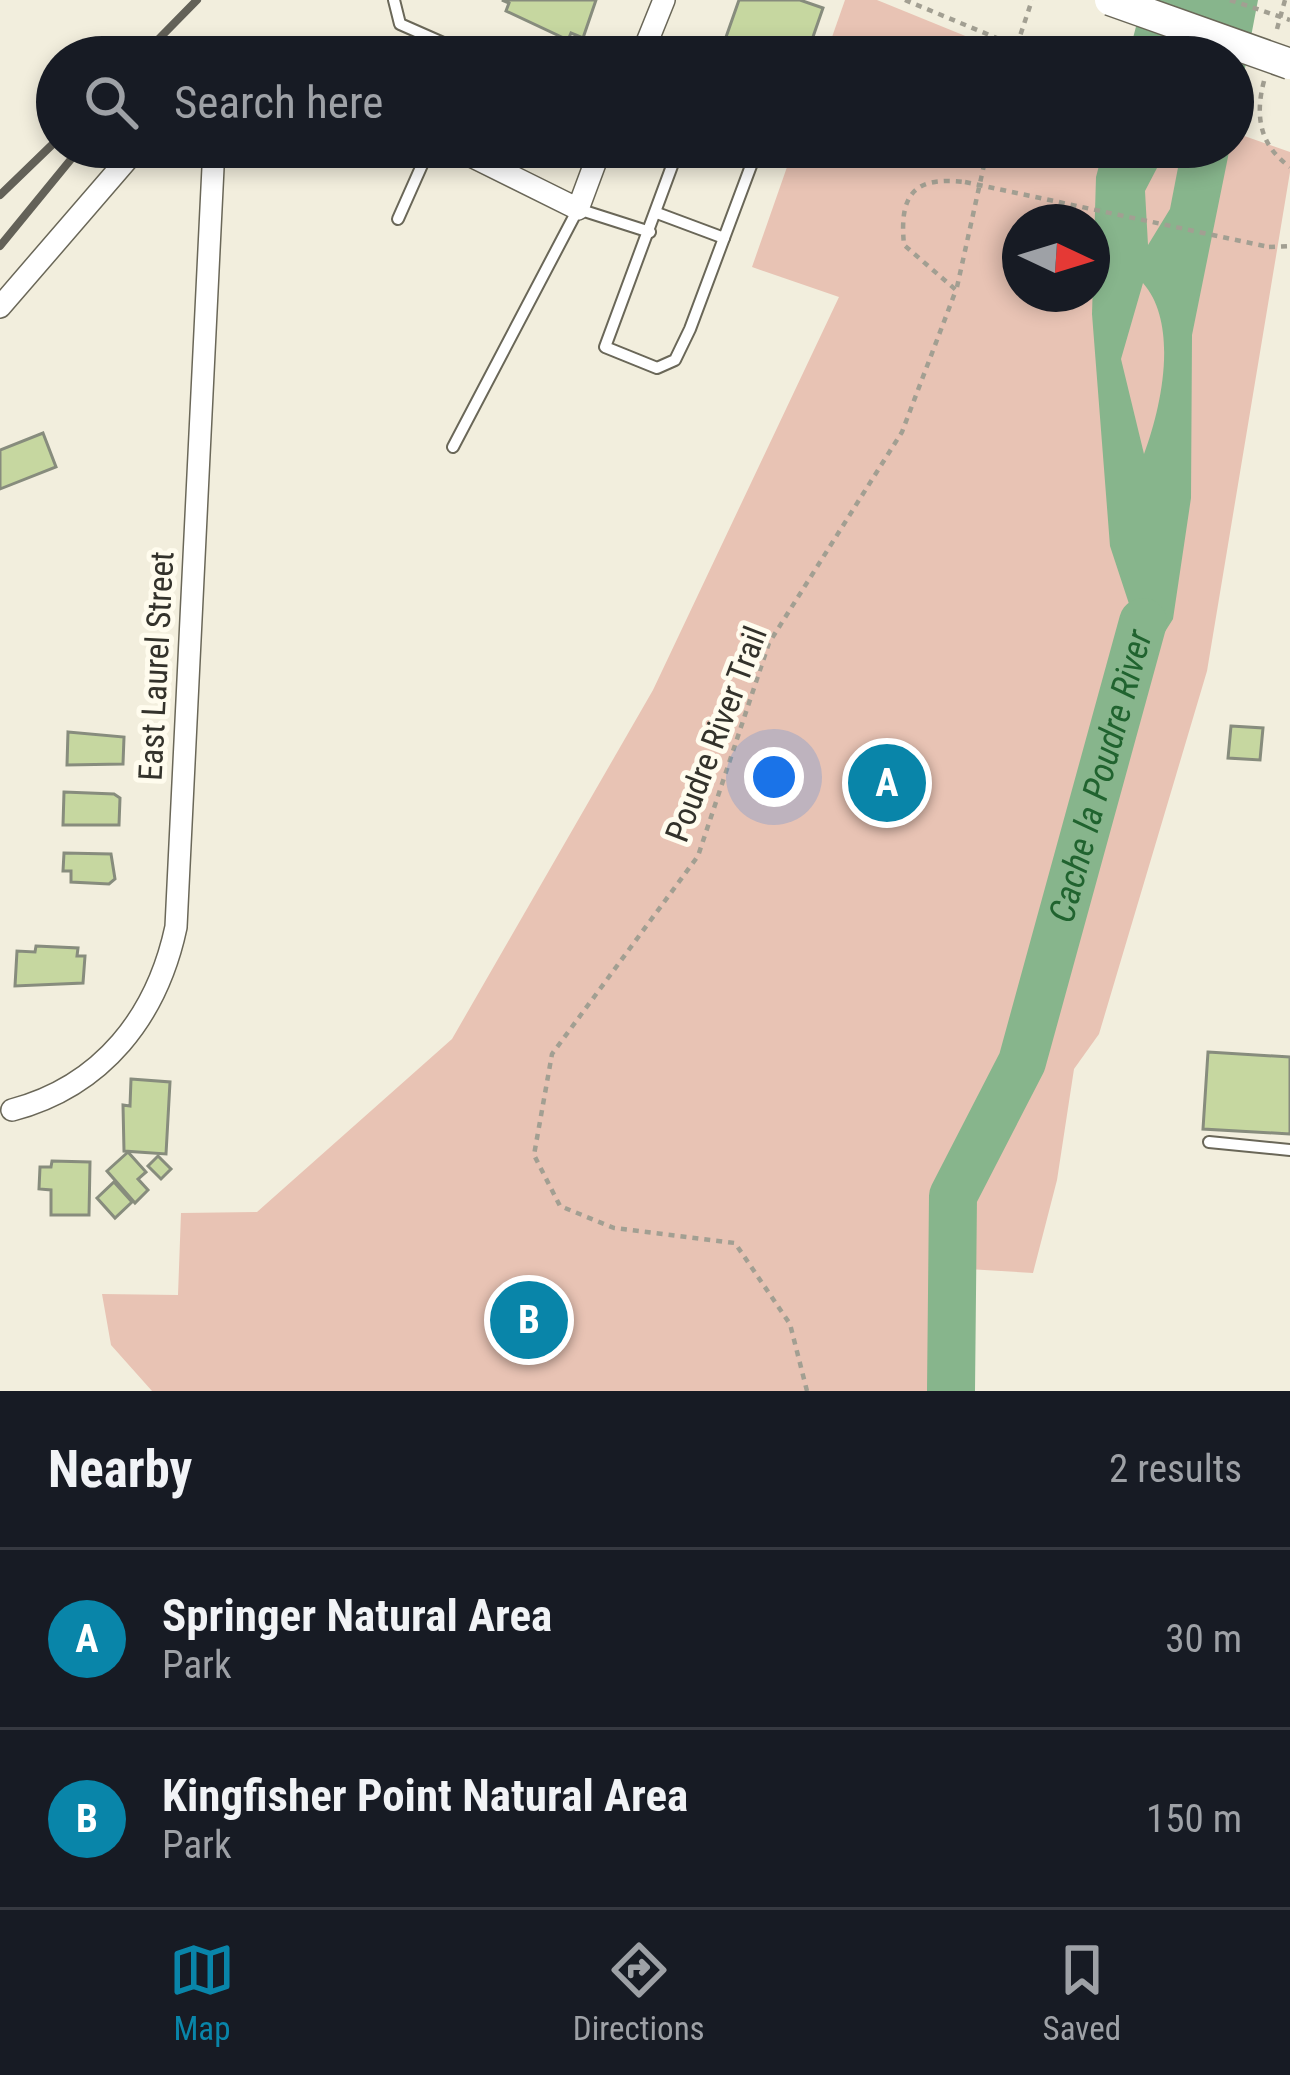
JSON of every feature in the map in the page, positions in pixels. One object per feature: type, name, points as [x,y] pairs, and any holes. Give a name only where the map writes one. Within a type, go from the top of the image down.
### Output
[{"type":"main road","points":[[1110,0],[1211,36]]},
{"type":"main road","points":[[1254,51],[1290,64]]},
{"type":"street","points":[[649,36],[664,0]]},
{"type":"street","points":[[0,307],[120,168]]},
{"type":"street","name":"East Laurel Street","points":[[6,1112],[73,1084],[122,1045],[154,998],[176,926],[213,168]]},
{"type":"street","points":[[495,168],[578,209],[593,168]]},
{"type":"lane","points":[[394,0],[400,24],[427,36]]},
{"type":"lane","points":[[398,219],[421,168]]},
{"type":"lane","points":[[673,168],[604,347],[657,368],[675,360],[750,168]]},
{"type":"lane","points":[[452,447],[578,209],[650,232]]},
{"type":"lane","points":[[657,213],[724,238]]},
{"type":"lane","points":[[1209,1142],[1290,1150]]},
{"type":"path","points":[[904,0],[992,36]]},
{"type":"path","points":[[1019,36],[1032,0]]},
{"type":"path","points":[[1230,0],[1290,20]]},
{"type":"path","name":"Poudre River Trail","points":[[807,1391],[790,1324],[735,1244],[614,1228],[560,1206],[534,1155],[552,1054],[698,856],[769,644],[902,432],[956,290],[983,168]]},
{"type":"path","points":[[956,290],[904,244],[902,217],[911,193],[934,178],[1269,247],[1290,246]]},
{"type":"shaded area","points":[[845,0],[877,0],[965,36],[832,36]]},
{"type":"shaded area","points":[[1143,0],[1258,0],[1251,36],[1134,36]]},
{"type":"shaded area","points":[[1254,139],[1290,152],[1207,671],[1099,1034],[1074,1069],[1057,1180],[1033,1273],[952,1268],[951,1391],[152,1391],[111,1345],[102,1294],[178,1295],[181,1213],[257,1212],[452,1039],[653,690],[839,297],[752,267],[787,168],[1254,168]]},
{"type":"shaded area","points":[[1098,168],[1157,168],[1145,191],[1148,245],[1170,209],[1178,168],[1226,168],[1192,335],[1191,498],[1173,619],[1125,695],[1132,613],[1110,546],[1092,314],[1110,312],[1110,204],[1095,204]],"holes":[[[1143,283],[1154,300],[1164,342],[1161,390],[1144,454],[1121,359]]]},
{"type":"building","points":[[502,0],[596,0],[584,36],[559,36],[506,11],[509,3]]},
{"type":"building","points":[[739,0],[800,0],[823,8],[813,36],[726,36]]},
{"type":"building","points":[[43,433],[56,467],[0,489],[0,450]]},
{"type":"building","points":[[1231,726],[1263,728],[1260,760],[1228,758]]},
{"type":"building","points":[[68,732],[124,737],[123,764],[67,765]]},
{"type":"building","points":[[64,792],[114,794],[120,798],[119,825],[63,825]]},
{"type":"building","points":[[64,853],[111,854],[115,879],[109,884],[71,882],[71,871],[63,871]]},
{"type":"building","points":[[36,946],[78,948],[77,956],[85,956],[83,983],[15,986],[17,951],[35,952]]},
{"type":"building","points":[[1208,1052],[1290,1057],[1290,1134],[1203,1129]]},
{"type":"building","points":[[131,1079],[170,1082],[166,1154],[124,1151],[123,1105],[130,1106]]},
{"type":"building","points":[[128,1152],[146,1172],[138,1179],[148,1190],[135,1203],[107,1171]]},
{"type":"building","points":[[158,1156],[171,1169],[161,1179],[148,1166]]},
{"type":"building","points":[[52,1161],[90,1162],[89,1215],[51,1215],[51,1190],[39,1189],[40,1167],[51,1167]]},
{"type":"building","points":[[114,1182],[132,1202],[115,1218],[97,1198]]},
{"type":"waterway","name":"Cache la Poudre River","points":[[951,1391],[953,1196],[1022,1062],[1143,622]]},
{"type":"railway","points":[[162,36],[197,0]]},
{"type":"railway","points":[[0,195],[36,160]]},
{"type":"railway","points":[[0,246],[64,168]]},
{"type":"place","name":"Springer Natural Area","points":[[887,783]]},
{"type":"place","name":"Kingfisher Point Natural Area","points":[[529,1320]]}]
